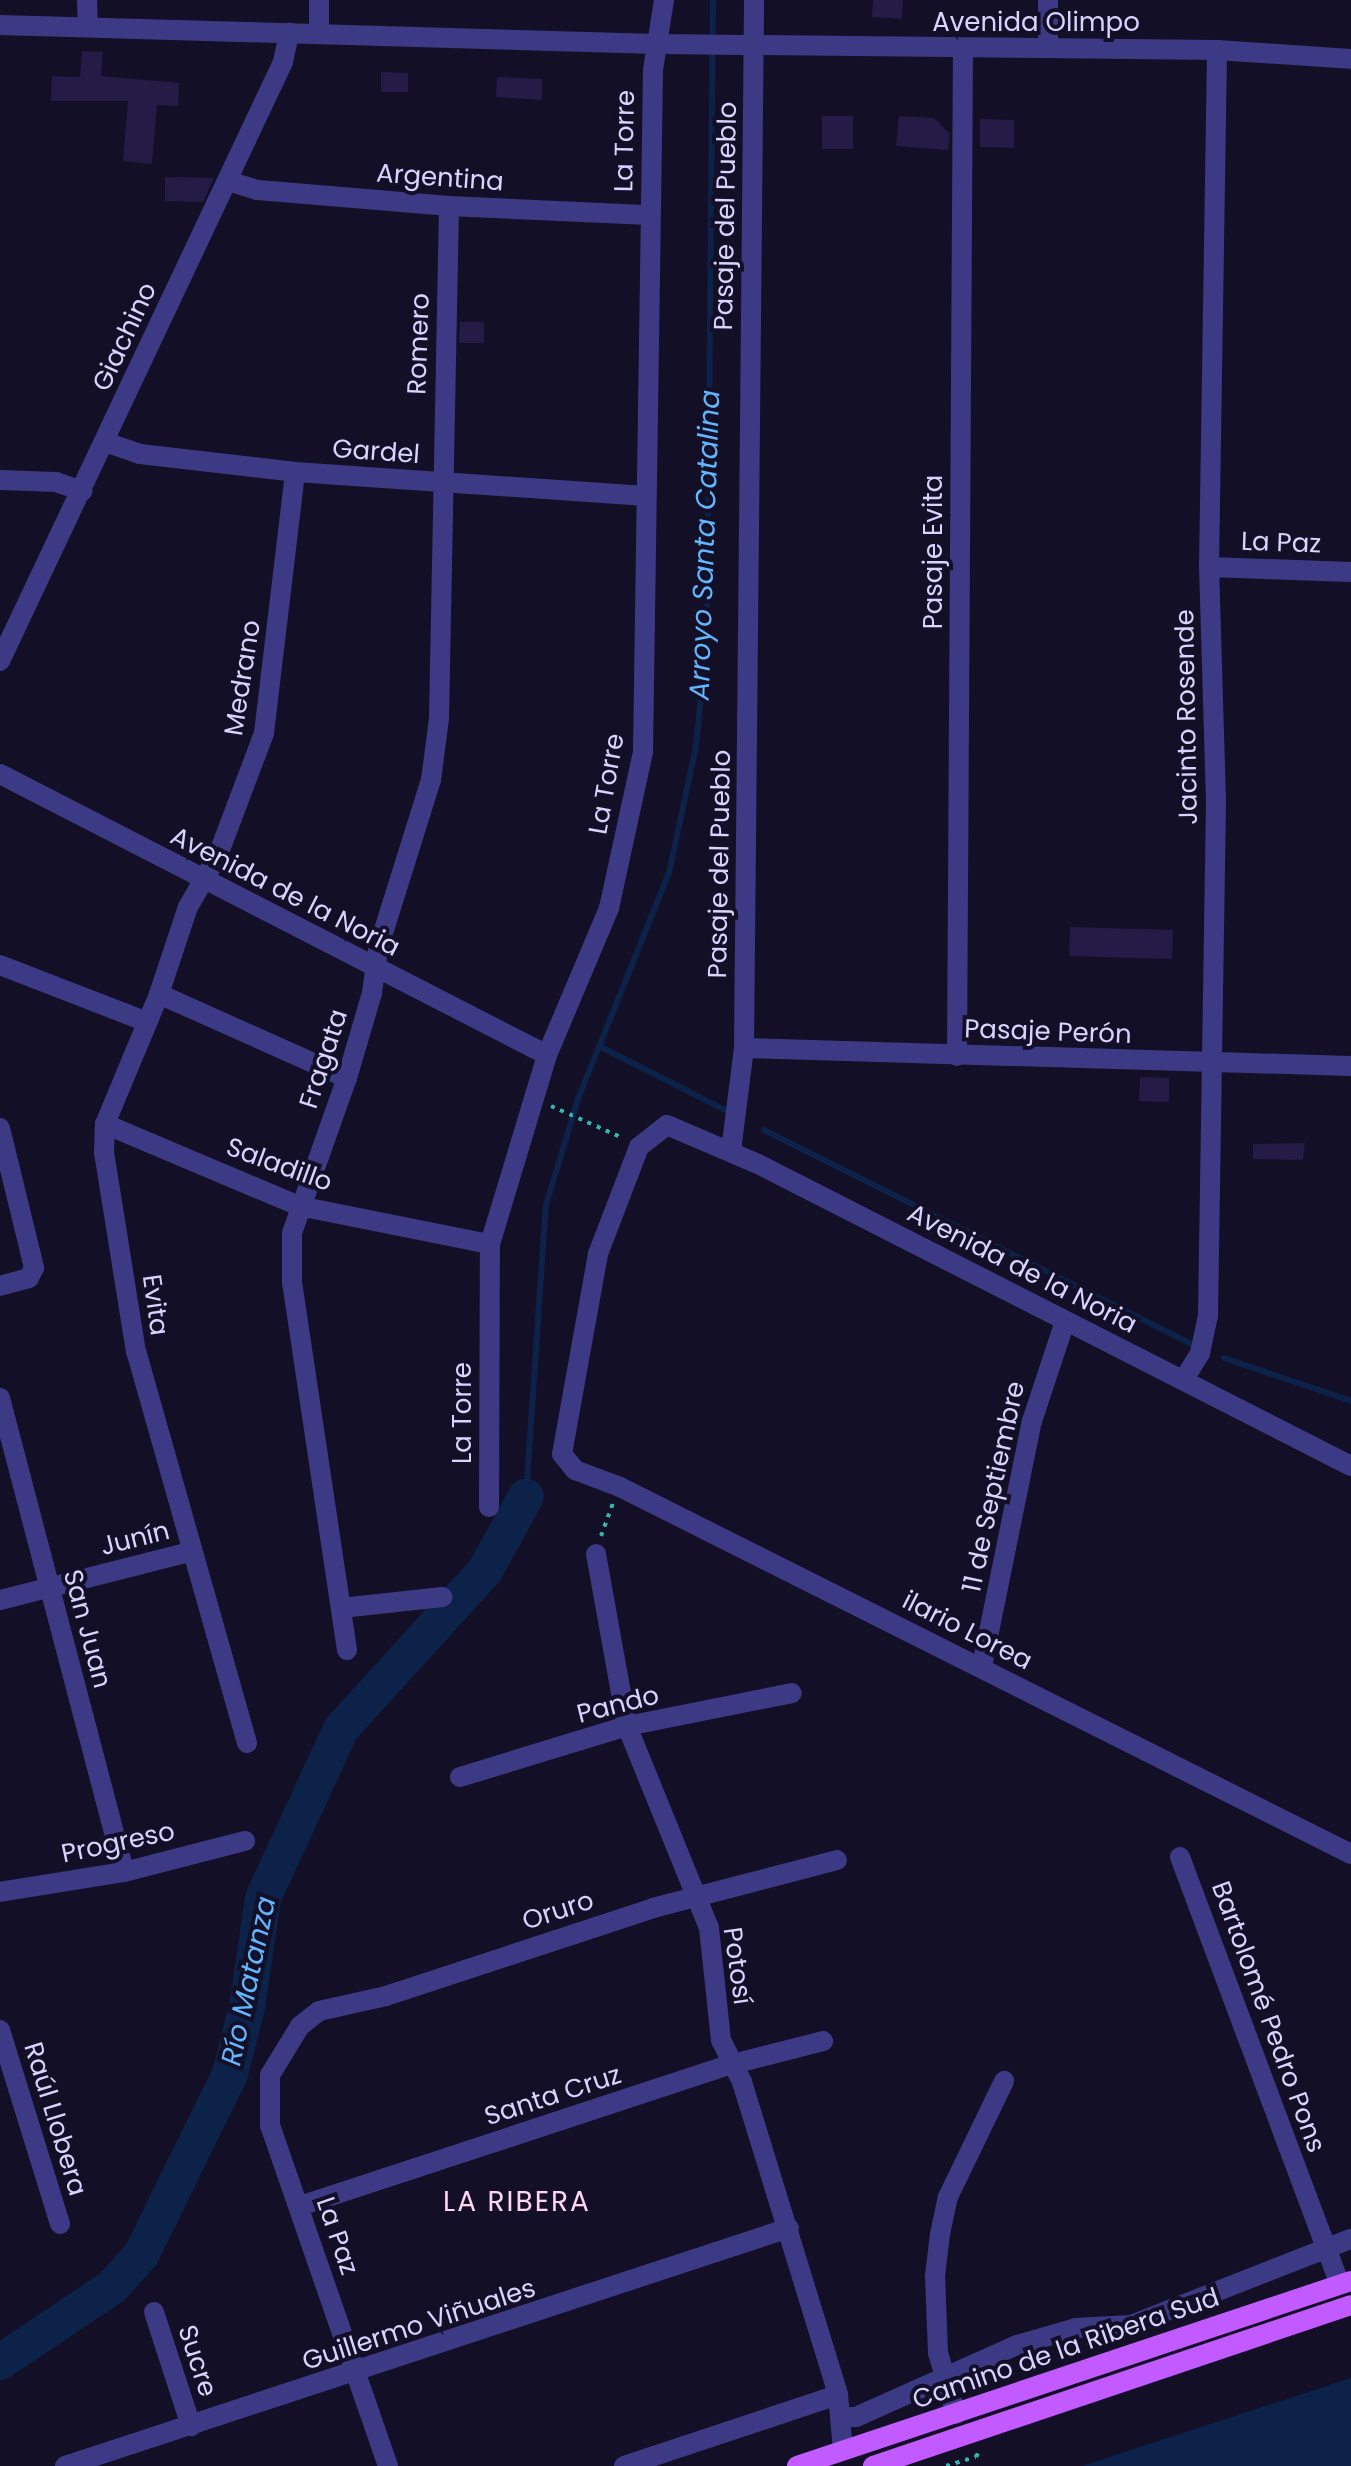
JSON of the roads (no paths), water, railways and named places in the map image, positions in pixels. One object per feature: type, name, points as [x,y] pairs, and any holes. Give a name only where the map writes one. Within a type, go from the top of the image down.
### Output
[{"type":"main road","name":"Camino de la Ribera Sud","points":[[797,2466],[1345,2282]]},
{"type":"main road","name":"Camino de la Ribera Sud","points":[[873,2466],[1351,2305]]},
{"type":"street","points":[[87,0],[88,26]]},
{"type":"street","points":[[319,0],[319,33]]},
{"type":"street","name":"La Torre","points":[[489,1507],[490,1244],[547,1055],[609,908],[643,752],[650,215],[665,44],[664,0]]},
{"type":"street","name":"Pasaje del Pueblo","points":[[731,1151],[744,1048],[754,0]]},
{"type":"street","points":[[1048,0],[1048,48]]},
{"type":"street","name":"Avenida Olimpo","points":[[0,25],[665,44],[1217,50],[1351,59]]},
{"type":"street","name":"Giachino","points":[[0,661],[283,62],[289,33]]},
{"type":"street","name":"Pasaje Evita","points":[[957,1056],[963,49]]},
{"type":"street","name":"Jacinto Rosende","points":[[1184,1379],[1200,1353],[1208,1316],[1209,1063],[1216,801],[1209,567],[1217,50]]},
{"type":"street","name":"Argentina","points":[[228,181],[258,190],[449,206],[650,215]]},
{"type":"street","name":"Romero","points":[[440,483],[449,206]]},
{"type":"street","name":"Gardel","points":[[105,442],[140,454],[295,472],[646,496]]},
{"type":"street","name":"Medrano","points":[[203,880],[218,855],[264,733],[295,472]]},
{"type":"street","points":[[0,480],[56,482],[82,491]]},
{"type":"street","name":"Fragata","points":[[347,1650],[292,1283],[292,1233],[299,1206],[347,1078],[375,966],[431,780],[439,718],[440,483]]},
{"type":"street","name":"La Paz","points":[[1209,567],[1351,572]]},
{"type":"street","name":"Avenida de la Noria","points":[[0,774],[547,1055]]},
{"type":"street","name":"Evita","points":[[203,880],[105,1124],[104,1152],[136,1352],[190,1552],[247,1743]]},
{"type":"street","points":[[0,965],[147,1022]]},
{"type":"street","points":[[159,994],[347,1078]]},
{"type":"street","name":"Pasaje Perón","points":[[744,1048],[1351,1066]]},
{"type":"street","name":"Saladillo","points":[[105,1124],[299,1206],[490,1244]]},
{"type":"street","name":"Avenida de la Noria","points":[[562,1454],[598,1254],[639,1147],[667,1125],[731,1151],[1349,1461]]},
{"type":"street","points":[[0,1128],[34,1268],[29,1278],[0,1286]]},
{"type":"street","name":"11 de Septiembre","points":[[982,1666],[1032,1421],[1065,1321]]},
{"type":"street","name":"San Juan","points":[[0,1398],[124,1872]]},
{"type":"street","name":"ilario Lorea","points":[[562,1454],[575,1470],[620,1487],[982,1666],[1351,1854]]},
{"type":"street","name":"Junín","points":[[0,1600],[190,1552]]},
{"type":"street","name":"Potosí","points":[[596,1554],[627,1726],[709,1928],[721,2040],[733,2064],[789,2228],[838,2395],[843,2450]]},
{"type":"street","points":[[341,1608],[442,1597]]},
{"type":"street","name":"Pando","points":[[460,1777],[627,1726],[792,1693]]},
{"type":"street","name":"Progreso","points":[[0,1892],[124,1872],[245,1841]]},
{"type":"street","name":"Bartolomé Pedro Pons","points":[[1180,1857],[1326,2247],[1345,2282]]},
{"type":"street","name":"Oruro","points":[[300,2026],[319,2011],[386,1996],[695,1896],[837,1860]]},
{"type":"street","name":"La Paz","points":[[300,2026],[270,2075],[267,2091],[270,2126],[388,2466]]},
{"type":"street","name":"Raúl Llobera","points":[[0,2030],[60,2224]]},
{"type":"street","name":"Santa Cruz","points":[[300,2206],[733,2064],[823,2041]]},
{"type":"street","points":[[956,2414],[944,2374],[935,2276],[943,2222],[965,2158],[1004,2081]]},
{"type":"street","name":"Guillermo Viñuales","points":[[65,2466],[357,2374],[789,2228]]},
{"type":"street","points":[[842,2417],[877,2408],[944,2374],[1076,2328],[1131,2325],[1351,2239]]},
{"type":"street","name":"Sucre","points":[[154,2312],[191,2426]]},
{"type":"street","points":[[624,2466],[838,2395]]},
{"type":"water","points":[[1351,2378],[1351,2466],[1082,2466]]},
{"type":"waterway","name":"Arroyo Santa Catalina","points":[[526,1496],[546,1205],[578,1099],[669,873],[696,746],[707,636],[713,0]]},
{"type":"waterway","points":[[599,1046],[733,1114]]},
{"type":"waterway","points":[[764,1130],[1194,1345]]},
{"type":"waterway","points":[[1224,1358],[1351,1401]]},
{"type":"waterway","name":"Río Matanza","points":[[0,2362],[112,2287],[141,2255],[230,2074],[247,2007],[263,1898],[341,1729],[485,1571],[526,1496]]},
{"type":"district","name":"LA RIBERA","points":[[517,2202]]}]
